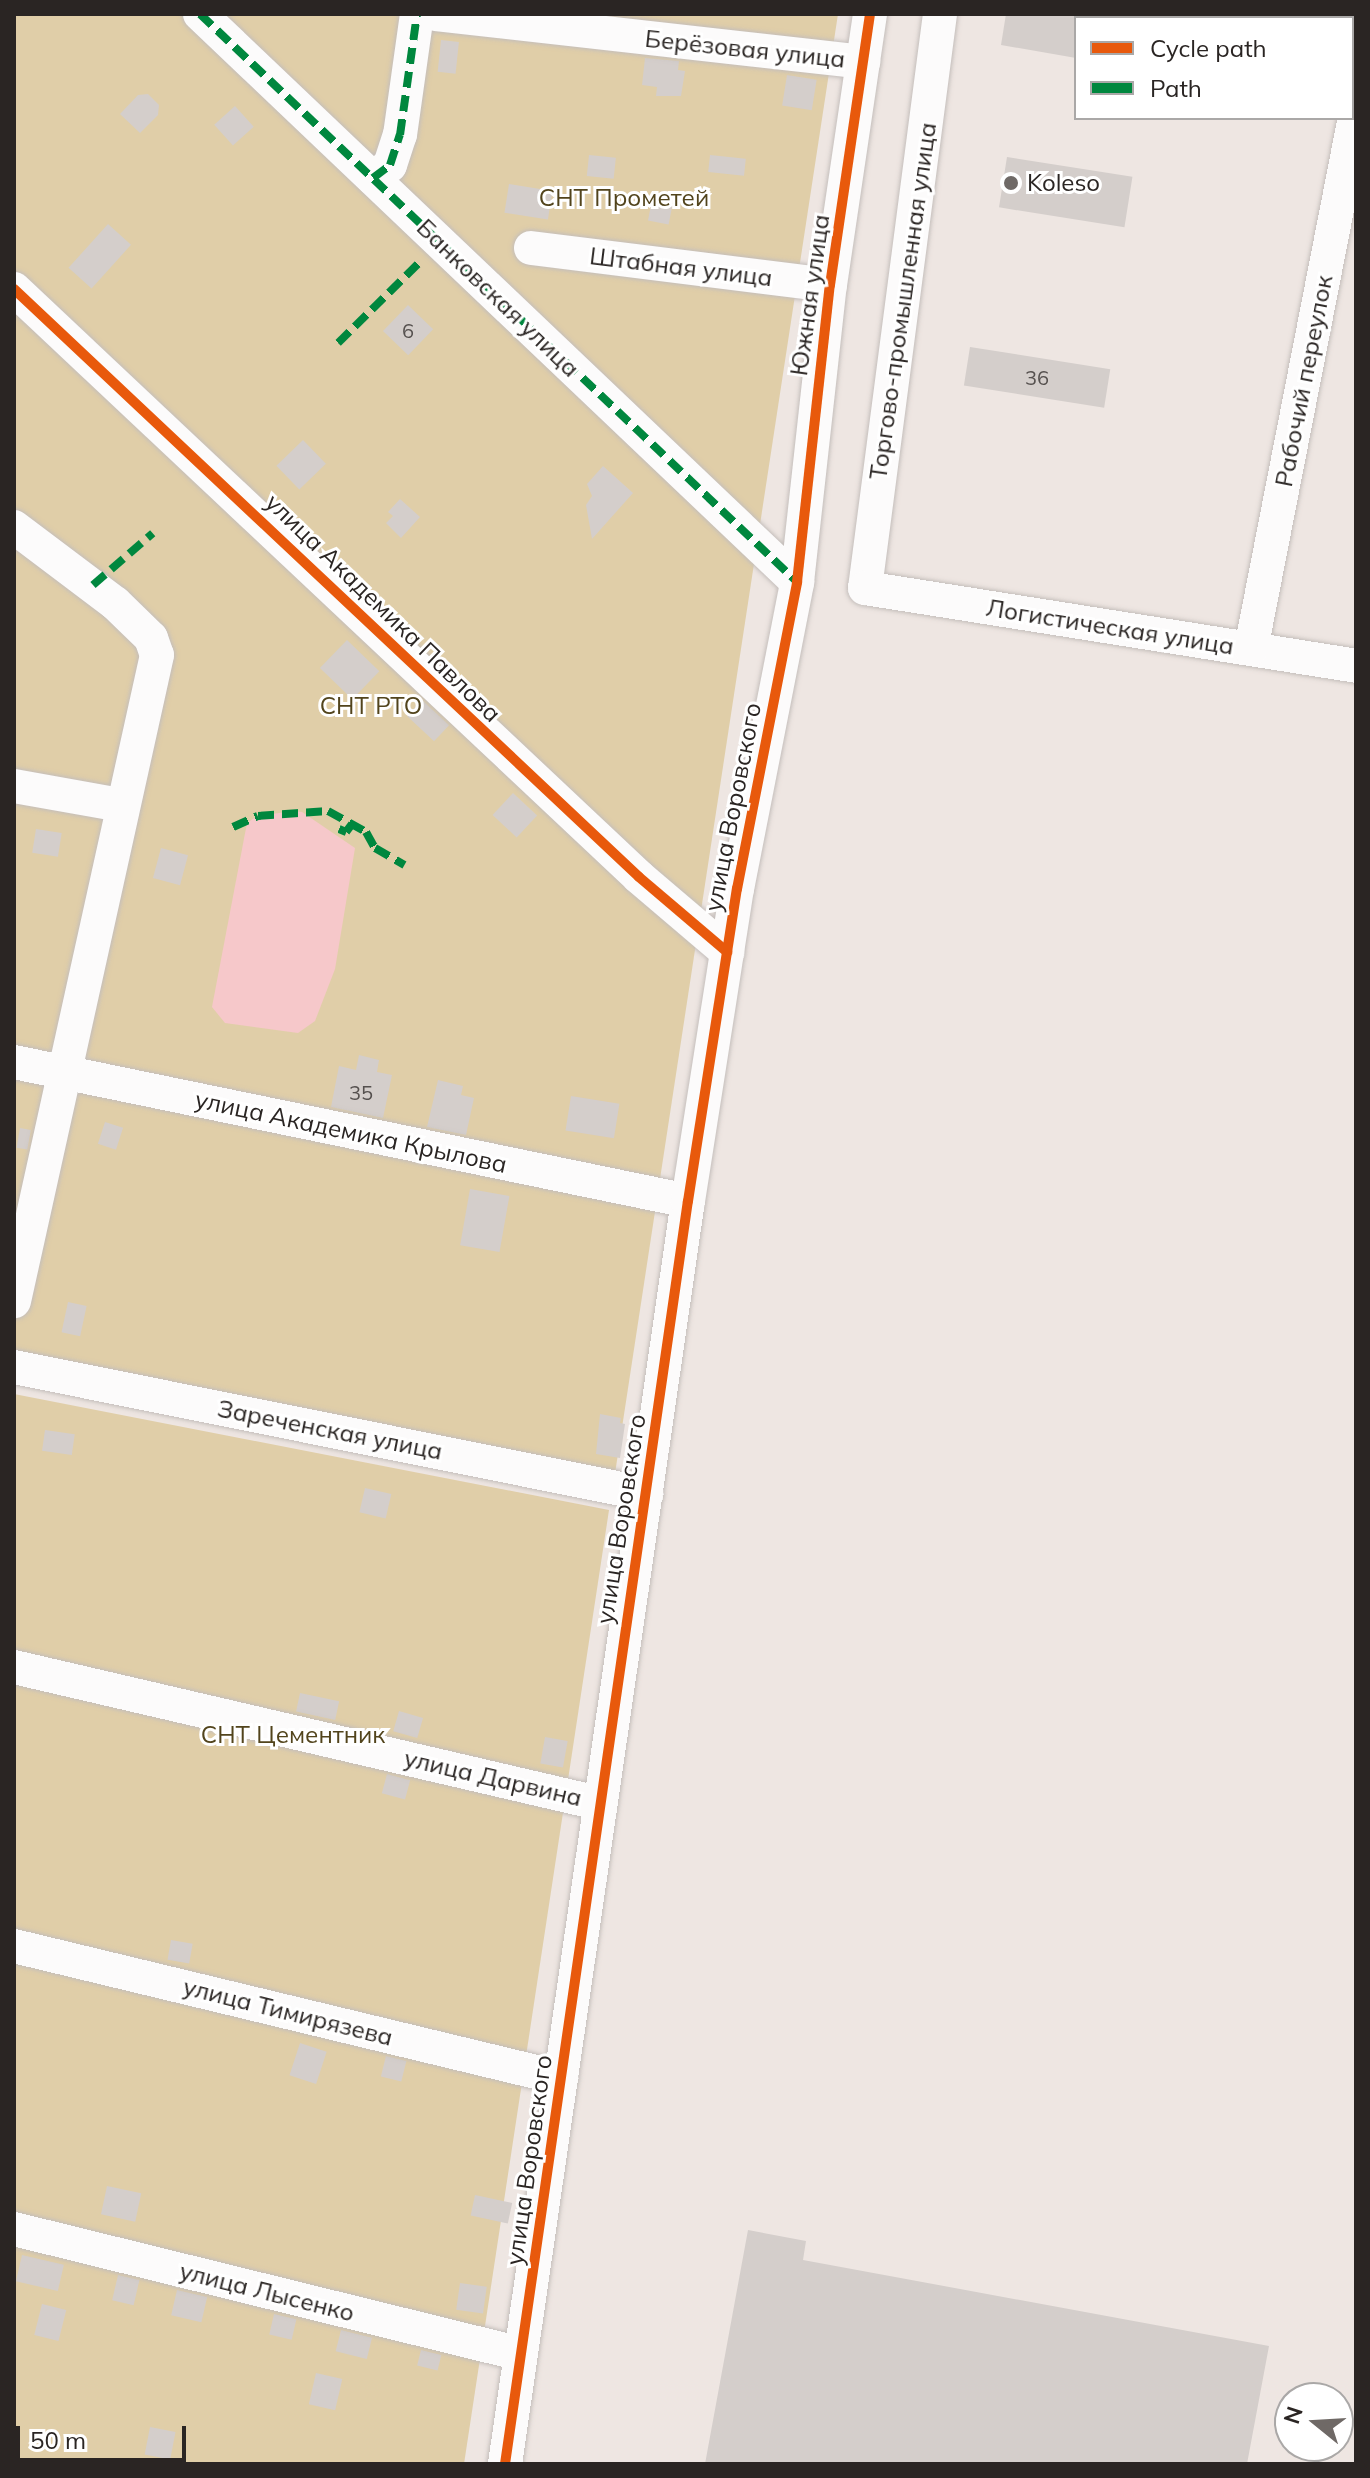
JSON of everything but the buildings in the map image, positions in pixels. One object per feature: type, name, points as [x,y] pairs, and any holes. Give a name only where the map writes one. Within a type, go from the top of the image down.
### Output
[{"type":"street","name":"Банковская улица","points":[[200,14],[797,582]]},
{"type":"street","points":[[373,178],[390,165],[400,135],[417,14]]},
{"type":"street","name":"Берёзовая улица","points":[[436,14],[863,62]]},
{"type":"street","name":"Южная улица","points":[[797,582],[830,285],[870,14]]},
{"type":"street","name":"Торгово-промышленная улица","points":[[865,588],[940,14]]},
{"type":"street","name":"Рабочий переулок","points":[[1251,649],[1356,112]]},
{"type":"street","name":"Штабная улица","points":[[531,248],[830,285]]},
{"type":"street","name":"улица Академика Павлова","points":[[14,289],[639,877],[727,952]]},
{"type":"street","points":[[14,527],[115,603],[151,638],[157,655],[121,805],[14,1301]]},
{"type":"street","name":"улица Воровского","points":[[505,2464],[598,1803],[688,1201],[727,952],[797,582]]},
{"type":"street","name":"Логистическая улица","points":[[865,588],[1356,666]]},
{"type":"street","points":[[14,786],[121,805]]},
{"type":"street","name":"улица Академика Крылова","points":[[14,1062],[688,1201]]},
{"type":"street","name":"Зареченская улица","points":[[14,1367],[646,1494]]},
{"type":"street","name":"улица Дарвина","points":[[14,1667],[598,1803]]},
{"type":"street","name":"улица Тимирязева","points":[[14,1946],[561,2078]]},
{"type":"street","name":"улица Лысенко","points":[[14,2229],[521,2354]]},
{"type":"green space","name":"СНТ РТО","points":[[14,14],[838,14],[614,1480],[14,1354]]},
{"type":"green space","name":"СНТ Цементник","points":[[14,1394],[609,1510],[464,2464],[14,2464]]},
{"type":"shaded area","points":[[302,812],[355,848],[335,969],[315,1021],[298,1033],[225,1023],[212,1007],[247,823],[257,816]]},
{"type":"marked path","points":[[200,14],[797,582]]},
{"type":"marked path","points":[[373,178],[390,165],[400,135],[417,14]]},
{"type":"marked path","points":[[338,343],[421,261]]},
{"type":"marked path","points":[[93,585],[153,533]]},
{"type":"marked path","points":[[233,827],[258,816],[328,811],[366,832],[375,848],[404,865]]},
{"type":"marked path","points":[[339,829],[346,832],[352,824]]},
{"type":"cycle path","points":[[505,2464],[688,1201],[737,889],[797,582],[830,285],[870,14]]},
{"type":"cycle path","points":[[14,289],[639,877],[727,952]]},
{"type":"place","name":"Koleso","points":[[1011,183]]},
{"type":"park label","name":"СНТ Прометей","points":[[624,198]]}]
